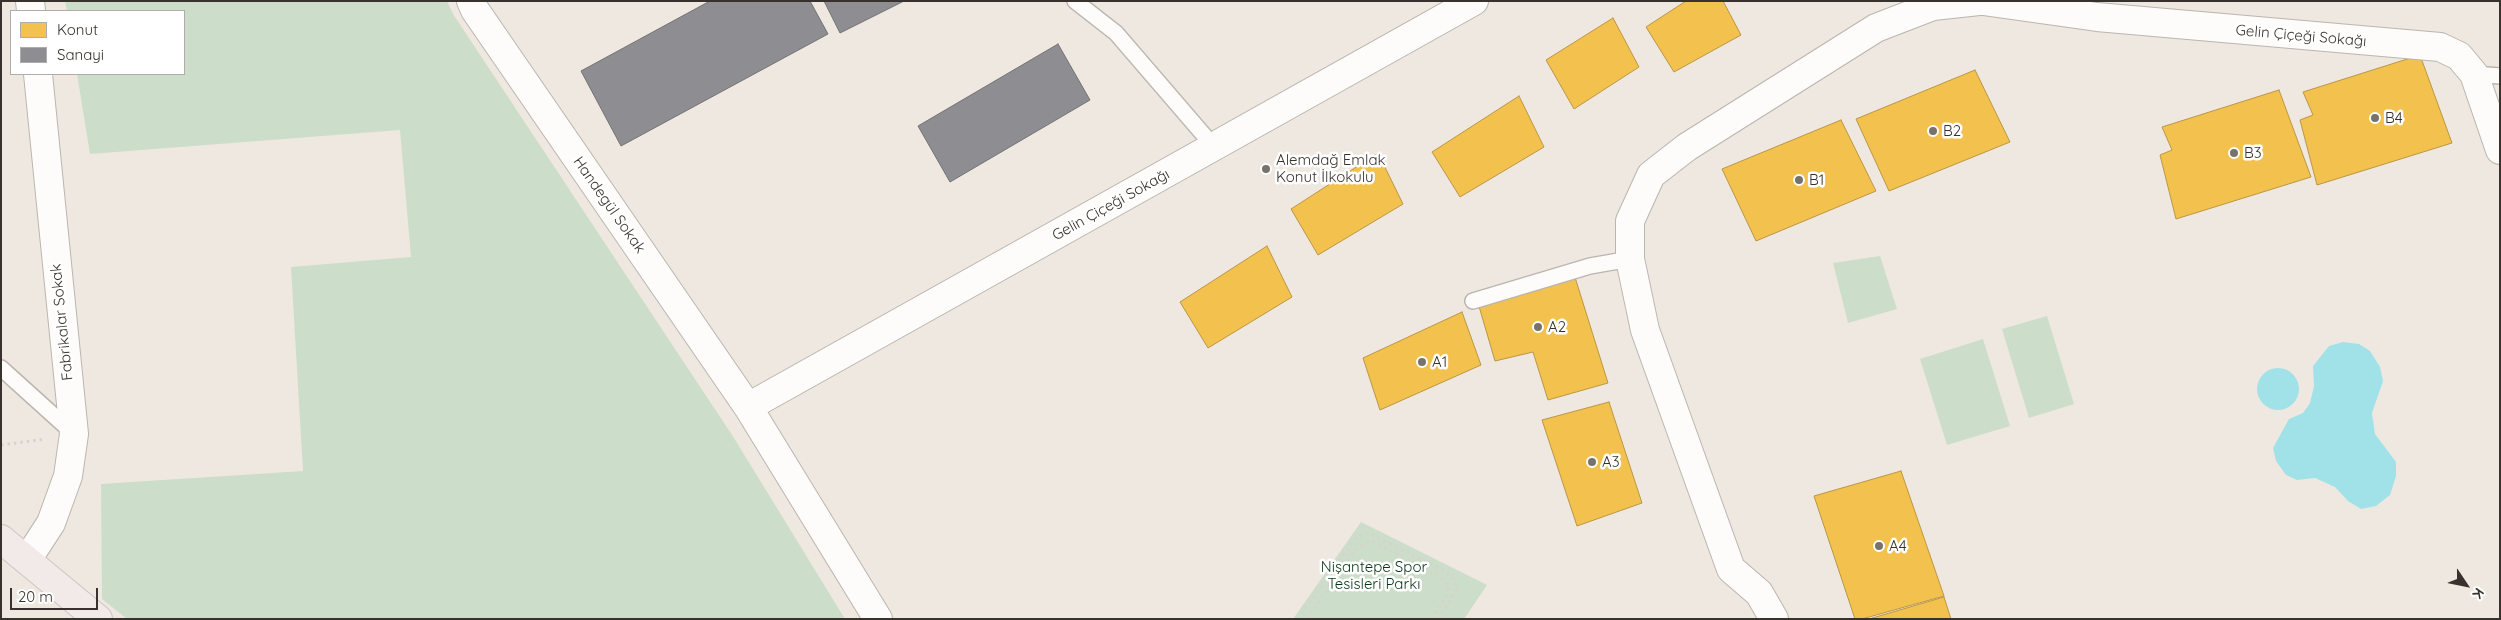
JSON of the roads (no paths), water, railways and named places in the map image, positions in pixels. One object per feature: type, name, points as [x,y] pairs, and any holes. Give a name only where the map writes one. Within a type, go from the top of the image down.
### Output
[{"type":"highway","points":[[1,539],[98,619]]},
{"type":"street","name":"Handegül Sokak","points":[[471,1],[475,10],[748,407],[878,619]]},
{"type":"street","name":"Gelin Çiçeği Sokağı","points":[[748,407],[1215,148],[1474,1]]},
{"type":"street","points":[[1774,619],[1759,593],[1731,569],[1646,330],[1630,259],[1630,221],[1651,175],[1687,147],[1876,28],[1932,6],[1978,1]]},
{"type":"street","name":"Gelin Çiçeği Sokağı","points":[[1983,1],[2030,4],[2097,17],[2260,33],[2440,47],[2459,56],[2487,75],[2500,150]]},
{"type":"street","name":"Fabrikalar Sokak","points":[[27,560],[51,523],[68,476],[74,434],[38,75]]},
{"type":"lane","points":[[1076,1],[1116,33],[1215,148]]},
{"type":"lane","points":[[1473,301],[1590,266],[1630,259]]},
{"type":"lane","points":[[1,368],[74,434]]},
{"type":"water","points":[[2343,342],[2359,344],[2370,351],[2380,367],[2383,381],[2372,413],[2375,434],[2396,462],[2396,476],[2390,495],[2376,506],[2361,509],[2348,501],[2335,487],[2315,478],[2297,480],[2286,475],[2276,461],[2273,448],[2289,419],[2303,413],[2310,403],[2314,386],[2313,366],[2329,346]]},
{"type":"water","points":[[2278,368],[2293,374],[2299,389],[2293,404],[2278,410],[2263,404],[2257,389],[2263,374]]},
{"type":"place","name":"B4","points":[[2375,118]]},
{"type":"place","name":"B2","points":[[1933,131]]},
{"type":"place","name":"B3","points":[[2234,153]]},
{"type":"place","name":"Alemdağ Emlak Konut İlkokulu","points":[[1266,169]]},
{"type":"place","name":"B1","points":[[1799,180]]},
{"type":"place","name":"A2","points":[[1538,327]]},
{"type":"place","name":"A1","points":[[1422,362]]},
{"type":"place","name":"A3","points":[[1592,462]]},
{"type":"place","name":"A4","points":[[1879,546]]},
{"type":"park label","name":"Nişantepe Spor Tesisleri Parkı","points":[[1374,576]]}]
